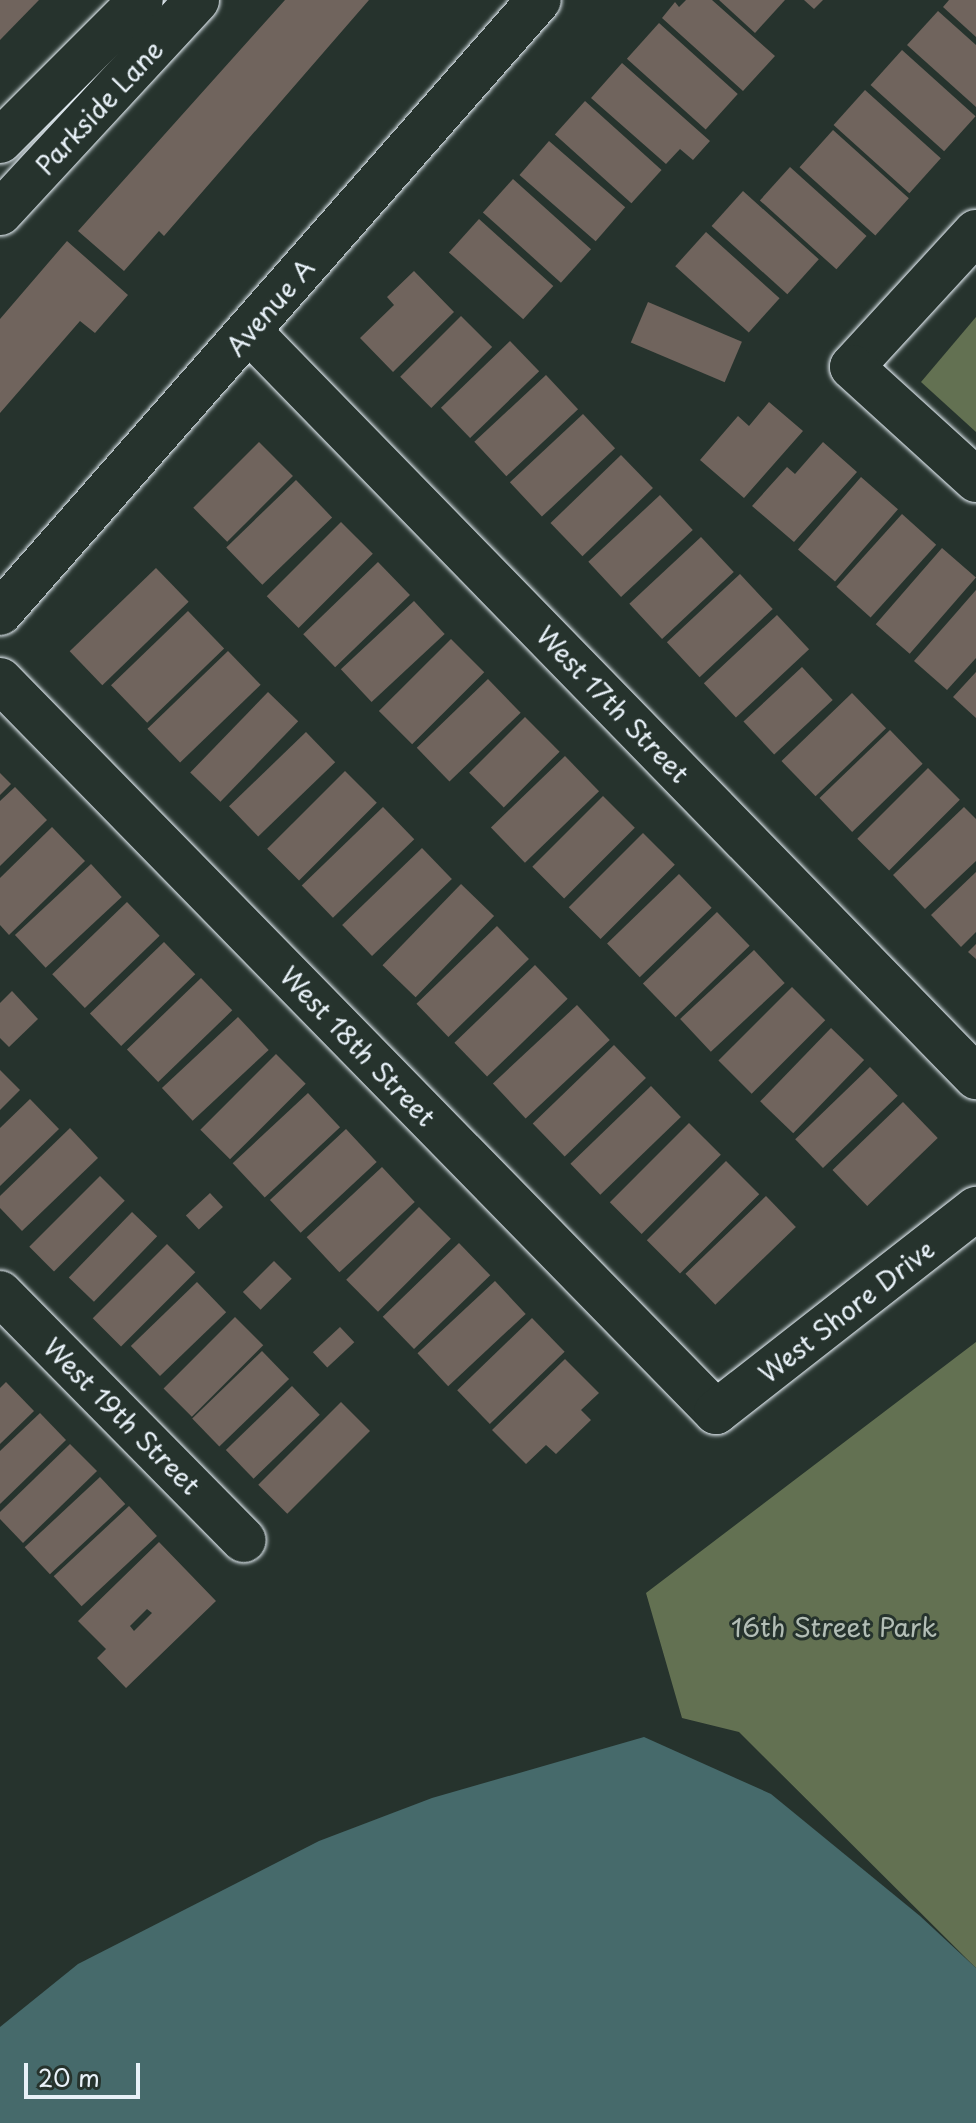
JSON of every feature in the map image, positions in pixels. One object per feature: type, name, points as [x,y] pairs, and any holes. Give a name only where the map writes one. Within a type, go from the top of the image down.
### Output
[{"type":"street","name":"Parkside Lane","points":[[0,141],[141,0]]},
{"type":"street","name":"Parkside Lane","points":[[0,213],[197,0]]},
{"type":"street","name":"Avenue A","points":[[0,613],[539,0]]},
{"type":"street","points":[[976,232],[852,367],[976,480]]},
{"type":"street","name":"West 17th Street","points":[[249,331],[976,1077]]},
{"type":"street","name":"West 18th Street","points":[[0,680],[716,1412]]},
{"type":"street","name":"West Shore Drive","points":[[716,1412],[976,1209]]},
{"type":"street","name":"West 19th Street","points":[[0,1293],[244,1540]]},
{"type":"green space","points":[[976,317],[976,432],[921,382]]},
{"type":"green space","name":"16th Street Park","points":[[976,1342],[976,1968],[739,1732],[682,1718],[646,1593]]},
{"type":"water","points":[[644,1737],[771,1794],[920,1916],[976,1968],[976,2123],[0,2123],[0,2027],[78,1964],[319,1841],[432,1798]]},
{"type":"building","points":[[0,0],[39,0],[0,40]]},
{"type":"building","points":[[285,0],[369,0],[164,236],[159,231],[124,271],[78,231]]},
{"type":"building","points":[[686,0],[712,0],[775,56],[743,91],[662,18],[675,2],[679,7]]},
{"type":"building","points":[[719,0],[785,0],[755,33]]},
{"type":"building","points":[[804,0],[823,0],[814,9]]},
{"type":"building","points":[[949,0],[976,0],[976,37],[943,7]]},
{"type":"building","points":[[938,11],[976,45],[976,107],[907,45]]},
{"type":"building","points":[[659,23],[738,94],[706,130],[627,59]]},
{"type":"building","points":[[902,50],[976,116],[944,151],[871,85]]},
{"type":"building","points":[[622,63],[710,141],[693,160],[680,149],[666,164],[591,98]]},
{"type":"building","points":[[865,90],[941,158],[909,193],[834,125]]},
{"type":"building","points":[[585,101],[662,170],[631,203],[555,134]]},
{"type":"building","points":[[833,130],[909,198],[875,235],[800,167]]},
{"type":"building","points":[[549,141],[625,207],[596,241],[519,175]]},
{"type":"building","points":[[790,167],[867,236],[836,269],[760,200]]},
{"type":"building","points":[[513,179],[591,249],[561,283],[483,212]]},
{"type":"building","points":[[743,191],[819,259],[787,294],[712,226]]},
{"type":"building","points":[[479,219],[553,286],[523,319],[449,252]]},
{"type":"building","points":[[706,232],[780,298],[749,332],[675,266]]},
{"type":"building","points":[[67,241],[128,295],[95,333],[80,321],[0,413],[0,319]]},
{"type":"building","points":[[414,271],[454,312],[393,372],[360,338],[394,305],[387,297]]},
{"type":"building","points":[[648,302],[742,342],[725,382],[631,343]]},
{"type":"building","points":[[461,316],[492,347],[431,408],[400,377]]},
{"type":"building","points":[[510,341],[539,371],[470,438],[441,408]]},
{"type":"building","points":[[546,375],[578,409],[506,476],[474,442]]},
{"type":"building","points":[[769,402],[803,431],[744,498],[700,460],[738,416],[749,426]]},
{"type":"building","points":[[583,414],[615,448],[542,517],[510,482]]},
{"type":"building","points":[[259,442],[293,476],[227,542],[193,508]]},
{"type":"building","points":[[823,442],[857,472],[794,542],[752,506],[787,467],[795,474]]},
{"type":"building","points":[[621,455],[653,488],[582,556],[551,523]]},
{"type":"building","points":[[861,477],[898,509],[835,582],[798,549]]},
{"type":"building","points":[[296,480],[332,517],[262,585],[226,547]]},
{"type":"building","points":[[660,495],[693,530],[621,597],[588,562]]},
{"type":"building","points":[[902,514],[936,545],[871,618],[836,587]]},
{"type":"building","points":[[341,522],[373,554],[299,628],[267,596]]},
{"type":"building","points":[[701,537],[734,572],[662,639],[629,604]]},
{"type":"building","points":[[942,548],[976,578],[910,654],[876,624]]},
{"type":"building","points":[[378,562],[410,595],[335,667],[303,634]]},
{"type":"building","points":[[156,568],[189,602],[102,685],[70,651]]},
{"type":"building","points":[[740,574],[773,609],[700,677],[667,642]]},
{"type":"building","points":[[976,590],[976,658],[947,690],[914,661]]},
{"type":"building","points":[[414,601],[445,634],[372,702],[341,669]]},
{"type":"building","points":[[188,611],[224,648],[147,723],[111,685]]},
{"type":"building","points":[[777,615],[809,649],[736,718],[704,683]]},
{"type":"building","points":[[451,639],[484,672],[412,744],[379,711]]},
{"type":"building","points":[[228,651],[261,685],[180,763],[147,729]]},
{"type":"building","points":[[802,667],[833,700],[774,754],[743,722]]},
{"type":"building","points":[[976,672],[976,718],[953,697]]},
{"type":"building","points":[[488,679],[521,713],[449,782],[417,748]]},
{"type":"building","points":[[268,692],[298,721],[220,802],[190,773]]},
{"type":"building","points":[[852,693],[886,728],[816,796],[782,761]]},
{"type":"building","points":[[525,717],[560,752],[504,808],[469,773]]},
{"type":"building","points":[[890,730],[923,764],[852,832],[820,798]]},
{"type":"building","points":[[306,732],[335,762],[258,837],[229,806]]},
{"type":"building","points":[[565,756],[599,791],[525,863],[491,828]]},
{"type":"building","points":[[928,768],[960,800],[889,871],[857,839]]},
{"type":"building","points":[[345,771],[377,803],[299,881],[267,849]]},
{"type":"building","points":[[0,773],[11,784],[0,795]]},
{"type":"building","points":[[15,787],[47,820],[0,866],[0,801]]},
{"type":"building","points":[[603,796],[635,828],[564,899],[532,867]]},
{"type":"building","points":[[383,807],[414,839],[333,918],[302,885]]},
{"type":"building","points":[[964,807],[976,819],[976,861],[925,909],[893,875]]},
{"type":"building","points":[[52,827],[85,861],[9,935],[0,925],[0,878]]},
{"type":"building","points":[[643,833],[675,865],[601,939],[569,907]]},
{"type":"building","points":[[422,848],[452,879],[372,956],[342,925]]},
{"type":"building","points":[[91,864],[122,897],[46,968],[15,935]]},
{"type":"building","points":[[976,872],[976,932],[961,947],[931,915]]},
{"type":"building","points":[[679,874],[712,908],[640,977],[607,943]]},
{"type":"building","points":[[461,884],[494,916],[416,997],[383,965]]},
{"type":"building","points":[[127,902],[160,936],[85,1008],[52,974]]},
{"type":"building","points":[[717,912],[750,946],[676,1017],[643,984]]},
{"type":"building","points":[[497,926],[529,959],[448,1037],[416,1004]]},
{"type":"building","points":[[164,942],[195,974],[121,1046],[90,1014]]},
{"type":"building","points":[[976,944],[976,959],[968,952]]},
{"type":"building","points":[[754,950],[785,983],[711,1052],[680,1019]]},
{"type":"building","points":[[535,965],[568,999],[487,1077],[454,1043]]},
{"type":"building","points":[[201,978],[232,1010],[158,1082],[127,1050]]},
{"type":"building","points":[[792,987],[825,1020],[752,1094],[718,1061]]},
{"type":"building","points":[[12,991],[38,1019],[9,1047],[0,1038],[0,1003]]},
{"type":"building","points":[[577,1005],[610,1040],[526,1119],[493,1083]]},
{"type":"building","points":[[238,1017],[269,1050],[193,1121],[162,1088]]},
{"type":"building","points":[[831,1028],[864,1060],[793,1133],[760,1101]]},
{"type":"building","points":[[614,1045],[646,1078],[565,1157],[533,1123]]},
{"type":"building","points":[[276,1054],[306,1084],[230,1159],[200,1130]]},
{"type":"building","points":[[870,1067],[898,1096],[823,1168],[795,1139]]},
{"type":"building","points":[[0,1070],[20,1090],[0,1110]]},
{"type":"building","points":[[651,1086],[681,1117],[600,1195],[570,1164]]},
{"type":"building","points":[[308,1093],[340,1127],[265,1198],[233,1163]]},
{"type":"building","points":[[30,1099],[59,1129],[0,1186],[0,1128]]},
{"type":"building","points":[[903,1102],[938,1138],[867,1206],[833,1170]]},
{"type":"building","points":[[689,1123],[721,1155],[642,1234],[610,1202]]},
{"type":"building","points":[[70,1128],[98,1158],[22,1231],[0,1208],[0,1196]]},
{"type":"building","points":[[346,1129],[377,1162],[301,1233],[270,1200]]},
{"type":"building","points":[[726,1161],[759,1194],[680,1273],[647,1240]]},
{"type":"building","points":[[382,1167],[415,1202],[339,1272],[307,1237]]},
{"type":"building","points":[[100,1176],[125,1201],[54,1271],[29,1247]]},
{"type":"building","points":[[210,1193],[223,1207],[199,1229],[186,1216]]},
{"type":"building","points":[[766,1196],[796,1227],[715,1305],[685,1274]]},
{"type":"building","points":[[419,1207],[451,1239],[378,1312],[346,1280]]},
{"type":"building","points":[[132,1212],[157,1236],[94,1302],[69,1277]]},
{"type":"building","points":[[459,1243],[490,1275],[414,1349],[383,1317]]},
{"type":"building","points":[[167,1244],[195,1272],[121,1347],[93,1318]]},
{"type":"building","points":[[274,1261],[292,1279],[261,1310],[243,1292]]},
{"type":"building","points":[[495,1281],[526,1314],[448,1386],[417,1353]]},
{"type":"building","points":[[197,1282],[226,1312],[160,1376],[131,1346]]},
{"type":"building","points":[[235,1317],[263,1345],[192,1417],[164,1388]]},
{"type":"building","points":[[532,1318],[565,1352],[490,1424],[457,1390]]},
{"type":"building","points":[[340,1327],[354,1342],[327,1368],[313,1352]]},
{"type":"building","points":[[262,1351],[289,1379],[219,1446],[192,1418]]},
{"type":"building","points":[[565,1359],[599,1393],[581,1410],[591,1420],[556,1454],[546,1445],[526,1464],[492,1430]]},
{"type":"building","points":[[6,1382],[34,1411],[0,1444],[0,1388]]},
{"type":"building","points":[[292,1386],[320,1415],[254,1479],[226,1450]]},
{"type":"building","points":[[341,1402],[370,1431],[287,1514],[258,1485]]},
{"type":"building","points":[[40,1413],[66,1440],[0,1504],[0,1451]]},
{"type":"building","points":[[70,1444],[97,1471],[23,1543],[0,1519],[0,1512]]},
{"type":"building","points":[[100,1477],[125,1504],[50,1574],[25,1547]]},
{"type":"building","points":[[129,1506],[157,1536],[82,1606],[54,1576]]},
{"type":"building","points":[[159,1542],[216,1601],[126,1688],[97,1658],[106,1649],[78,1621]],"holes":[[[147,1609],[152,1613],[134,1631],[130,1626]]]}]
